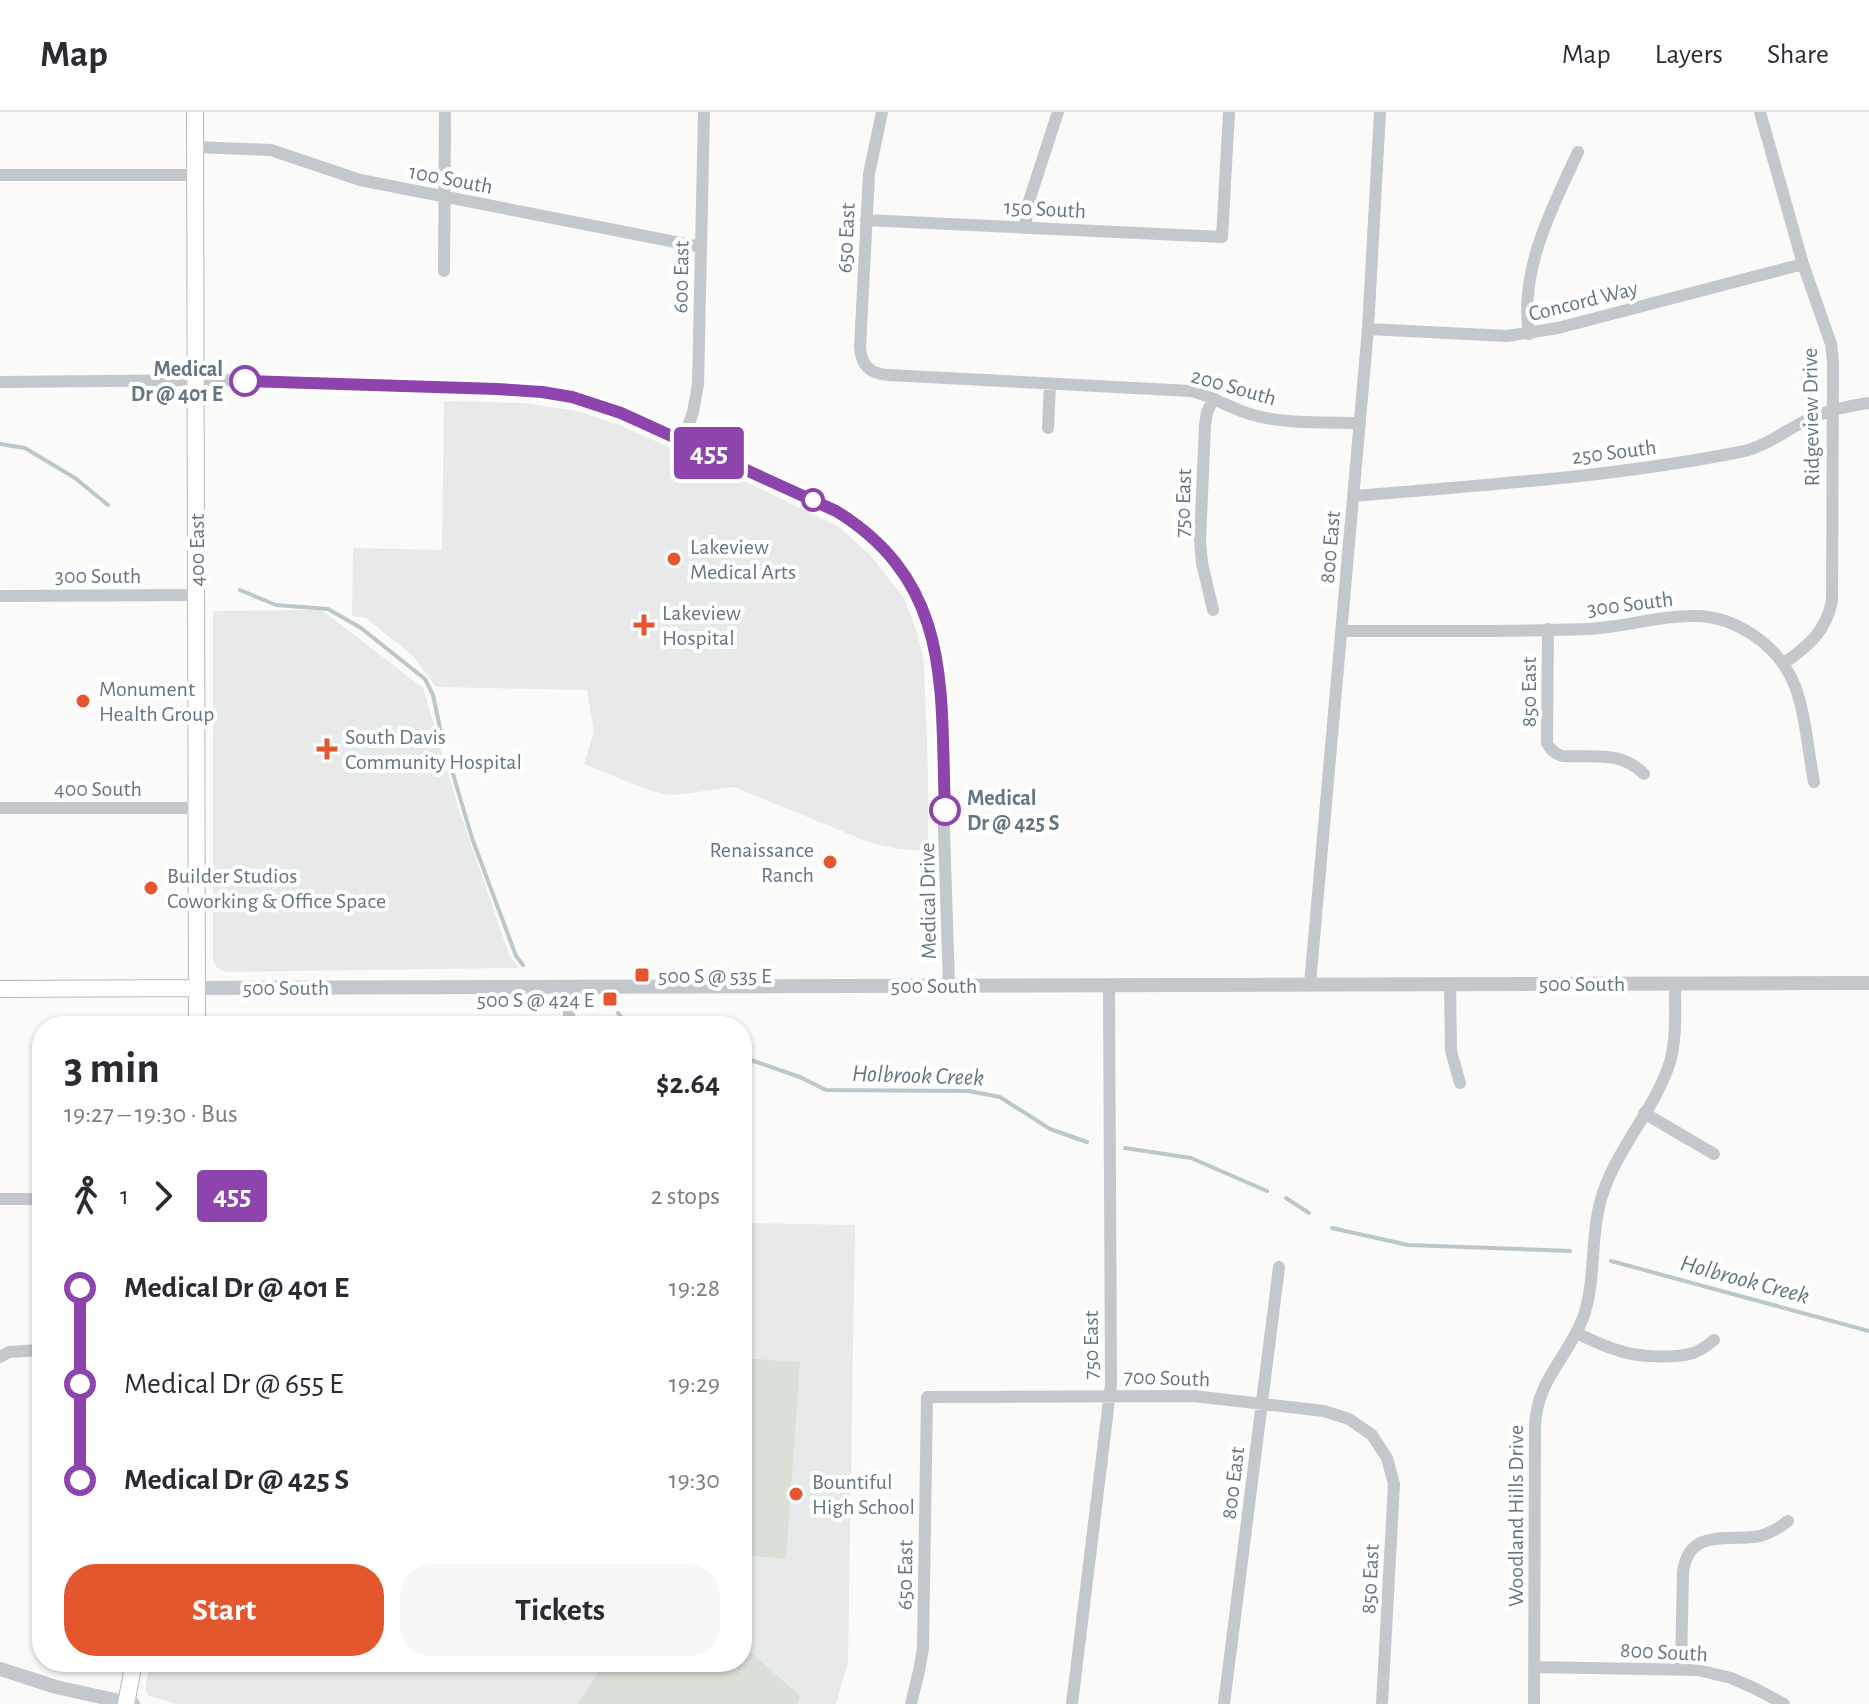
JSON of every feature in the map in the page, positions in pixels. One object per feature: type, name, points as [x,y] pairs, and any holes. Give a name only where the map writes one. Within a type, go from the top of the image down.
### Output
[{"type":"main road","name":"400 East","points":[[195,112],[197,1016]]},
{"type":"main road","name":"500 South","points":[[0,989],[197,988]]},
{"type":"main road","points":[[128,1703],[133,1672]]},
{"type":"street","points":[[444,271],[445,112]]},
{"type":"street","name":"600 East","points":[[683,441],[698,384],[704,112]]},
{"type":"street","name":"650 East","points":[[866,366],[860,347],[866,220],[869,174],[882,112]]},
{"type":"street","points":[[1025,227],[1029,201],[1058,112]]},
{"type":"street","name":"150 South","points":[[866,220],[1222,237],[1229,112]]},
{"type":"street","name":"800 East","points":[[1310,984],[1368,329],[1380,112]]},
{"type":"street","name":"Ridgeview Drive","points":[[1760,112],[1803,264],[1831,344],[1833,371],[1832,601],[1828,617],[1818,634],[1783,664]]},
{"type":"street","name":"100 South","points":[[195,147],[271,150],[349,178],[701,247]]},
{"type":"street","points":[[1529,334],[1527,299],[1536,255],[1552,208],[1578,152]]},
{"type":"street","points":[[0,175],[196,175]]},
{"type":"street","name":"Concord Way","points":[[1368,329],[1497,336],[1529,334],[1803,264]]},
{"type":"street","name":"200 South","points":[[866,366],[876,373],[888,375],[1191,391],[1269,419],[1360,423]]},
{"type":"street","points":[[0,382],[196,381]]},
{"type":"street","name":"Medical Drive","points":[[196,381],[497,389],[572,397],[604,406],[825,505],[868,533],[891,556],[919,599],[933,637],[939,678],[949,985]]},
{"type":"street","points":[[1048,428],[1050,384]]},
{"type":"street","name":"750 East","points":[[1213,610],[1202,563],[1199,528],[1205,425],[1214,398]]},
{"type":"street","name":"250 South","points":[[1354,496],[1602,474],[1737,453],[1764,445],[1832,410],[1869,403]]},
{"type":"street","name":"300 South","points":[[0,596],[196,595]]},
{"type":"street","name":"300 South","points":[[1343,631],[1588,629],[1690,615],[1713,617],[1747,631],[1783,664],[1798,697],[1814,782]]},
{"type":"street","name":"850 East","points":[[1548,629],[1547,743],[1550,749],[1562,756],[1623,760],[1644,774]]},
{"type":"street","name":"400 South","points":[[0,808],[197,808]]},
{"type":"street","name":"Woodland Hills Drive","points":[[1534,1704],[1537,1405],[1545,1383],[1576,1333],[1586,1308],[1600,1202],[1613,1169],[1671,1059],[1675,983]]},
{"type":"street","name":"500 South","points":[[197,988],[1869,983]]},
{"type":"street","points":[[1450,984],[1450,1044],[1460,1083]]},
{"type":"street","name":"750 East","points":[[1072,1704],[1110,1396],[1109,985]]},
{"type":"street","points":[[569,986],[569,1016]]},
{"type":"street","points":[[1644,1113],[1714,1154]]},
{"type":"street","points":[[0,1199],[32,1199]]},
{"type":"street","name":"800 East","points":[[1224,1704],[1279,1267]]},
{"type":"street","points":[[1576,1333],[1618,1351],[1638,1355],[1692,1353],[1714,1340]]},
{"type":"street","points":[[0,1357],[9,1352],[32,1351]]},
{"type":"street","name":"700 South","points":[[927,1397],[1193,1396],[1324,1411],[1349,1419],[1372,1435],[1387,1458]]},
{"type":"street","name":"650 East","points":[[911,1704],[923,1648],[927,1397]]},
{"type":"street","name":"850 East","points":[[1382,1704],[1394,1493],[1393,1475],[1387,1458]]},
{"type":"street","points":[[1681,1668],[1683,1572],[1688,1555],[1702,1542],[1764,1535],[1788,1521]]},
{"type":"street","name":"800 South","points":[[1534,1667],[1681,1668],[1715,1673],[1784,1704]]},
{"type":"street","points":[[0,1669],[32,1681],[128,1703]]},
{"type":"shaded area","name":"Lakeview Hospital","points":[[444,401],[523,403],[577,411],[619,425],[839,527],[870,555],[904,598],[917,632],[924,663],[928,851],[871,843],[734,787],[675,795],[635,785],[584,764],[594,732],[587,690],[436,687],[413,656],[366,618],[352,616],[353,548],[442,550]]},
{"type":"shaded area","name":"South Davis Community Hospital","points":[[322,610],[423,688],[459,810],[509,954],[519,968],[225,972],[217,968],[213,961],[213,611]]},
{"type":"shaded area","name":"Bountiful High School","points":[[752,1223],[855,1225],[848,1662],[836,1704],[177,1704],[149,1696],[146,1685],[148,1672],[752,1672]]},
{"type":"shaded area","points":[[752,1359],[800,1362],[786,1559],[752,1556]]},
{"type":"shaded area","points":[[752,1653],[800,1696],[798,1704],[578,1704],[598,1672],[752,1672]]},
{"type":"waterway","name":"Holbrook Creek","points":[[0,444],[25,448],[75,478],[108,505]]},
{"type":"waterway","name":"Holbrook Creek","points":[[240,590],[276,605],[328,609],[361,628],[425,679],[433,695],[443,742]]},
{"type":"waterway","name":"Holbrook Creek","points":[[448,757],[472,838],[516,956],[523,965]]},
{"type":"waterway","name":"Holbrook Creek","points":[[752,1060],[800,1077],[826,1090],[969,1091],[1000,1097],[1050,1129],[1087,1142]]},
{"type":"waterway","name":"Holbrook Creek","points":[[1125,1148],[1191,1158],[1267,1191]]},
{"type":"waterway","points":[[1286,1198],[1309,1213]]},
{"type":"waterway","name":"Holbrook Creek","points":[[1332,1228],[1408,1245],[1570,1251]]},
{"type":"waterway","name":"Holbrook Creek","points":[[1611,1261],[1869,1331]]},
{"type":"bus line","name":"455","points":[[245,381],[497,389],[572,397],[621,413],[836,511],[868,533],[891,556],[927,617],[939,678],[945,810]]},
{"type":"place","name":"Medical Dr @ 401 E","points":[[245,381]]},
{"type":"place","name":"Lakeview Medical Arts","points":[[674,559]]},
{"type":"place","name":"Lakeview Hospital","points":[[644,625]]},
{"type":"place","name":"Monument Health Group","points":[[83,701]]},
{"type":"place","name":"South Davis Community Hospital","points":[[327,749]]},
{"type":"place","name":"Medical Dr @ 425 S","points":[[945,810]]},
{"type":"place","name":"Renaissance Ranch","points":[[830,862]]},
{"type":"place","name":"Builder Studios Coworking & Office Space","points":[[151,888]]},
{"type":"place","name":"500 S @ 535 E","points":[[642,975]]},
{"type":"place","name":"500 S @ 424 E","points":[[610,999]]},
{"type":"place","name":"Bountiful High School","points":[[796,1494]]}]
